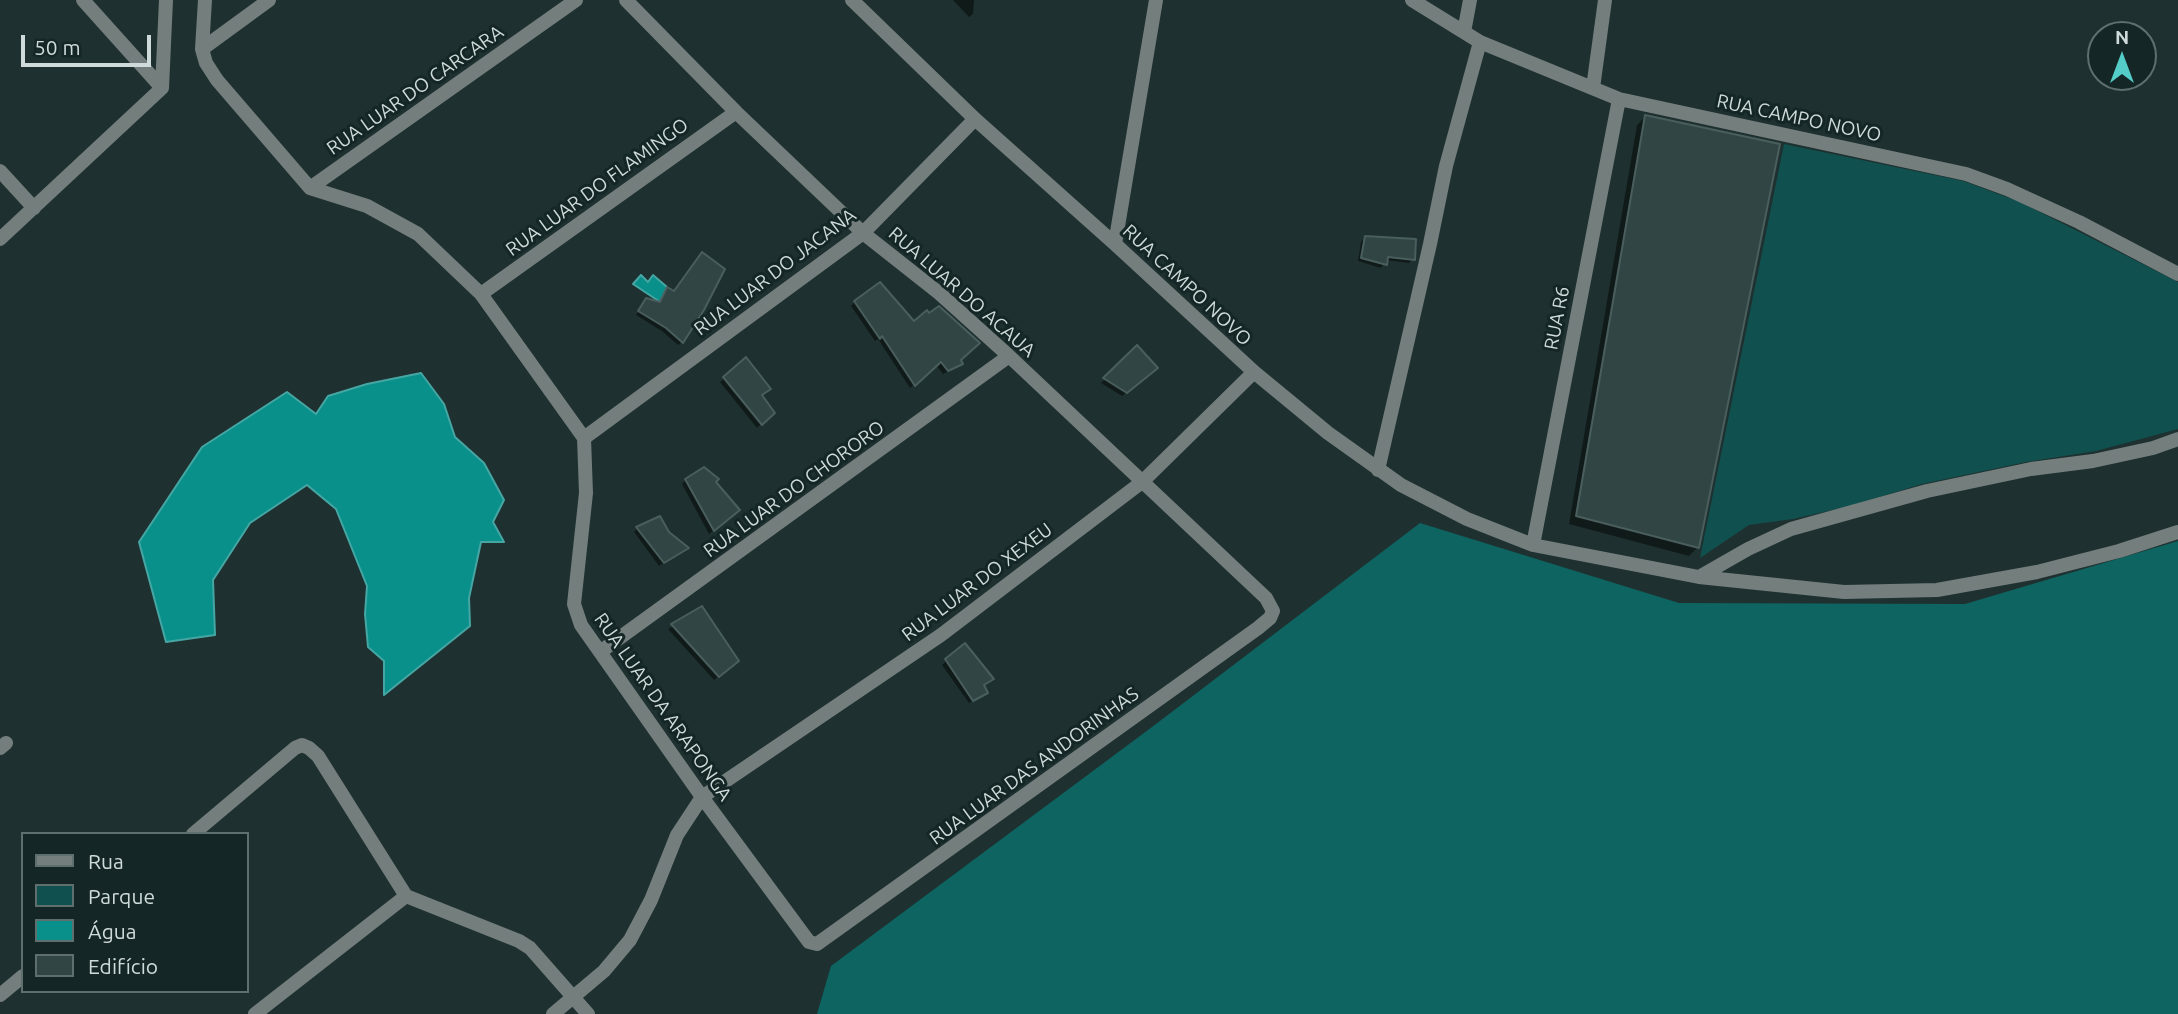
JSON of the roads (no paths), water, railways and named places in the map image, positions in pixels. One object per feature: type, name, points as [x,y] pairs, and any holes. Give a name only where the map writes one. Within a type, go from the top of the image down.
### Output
[{"type":"street","points":[[83,0],[162,88]]},
{"type":"street","points":[[0,239],[162,88],[166,0]]},
{"type":"street","points":[[205,0],[202,49],[206,63],[217,80],[310,188],[367,206],[418,234],[481,294],[584,438]]},
{"type":"street","points":[[202,49],[269,0]]},
{"type":"street","name":"RUA LUAR DO CARCARA","points":[[310,188],[576,0]]},
{"type":"street","name":"RUA LUAR DO ACAUA","points":[[626,0],[736,112],[863,233],[939,293],[1009,356],[1266,598],[1273,611]]},
{"type":"street","name":"RUA CAMPO NOVO","points":[[852,0],[975,119],[1254,372],[1378,470],[1467,519],[1533,545],[1699,577],[1844,592],[1937,590],[2037,572],[2119,551],[2178,532]]},
{"type":"street","points":[[1115,244],[1156,0]]},
{"type":"street","name":"RUA CAMPO NOVO","points":[[1412,0],[1480,42],[1619,99],[1966,174],[2007,189],[2079,222],[2178,274]]},
{"type":"street","points":[[1464,32],[1470,0]]},
{"type":"street","points":[[1593,88],[1605,0]]},
{"type":"street","points":[[1378,470],[1446,166],[1480,42]]},
{"type":"street","name":"RUA R6","points":[[1533,545],[1619,99]]},
{"type":"street","name":"RUA LUAR DO FLAMINGO","points":[[481,294],[736,112]]},
{"type":"street","name":"RUA LUAR DO JACANA","points":[[584,438],[863,233],[975,119]]},
{"type":"street","points":[[0,171],[34,208]]},
{"type":"street","name":"RUA LUAR DO CHORORO","points":[[600,652],[1009,356]]},
{"type":"street","name":"RUA LUAR DO XEXEU","points":[[702,797],[941,635],[1142,482],[1254,372]]},
{"type":"street","name":"RUA LUAR DA ARAPONGA","points":[[584,438],[586,493],[574,604],[581,625],[702,797],[813,944]]},
{"type":"street","points":[[1699,577],[1748,549],[1791,529],[1927,491],[2031,469],[2093,461],[2153,448],[2178,439]]},
{"type":"street","name":"RUA LUAR DAS ANDORINHAS","points":[[813,944],[821,943],[1258,628],[1273,611]]},
{"type":"street","points":[[195,832],[302,745],[309,748],[318,756],[406,895],[519,941],[530,948],[588,1014]]},
{"type":"street","points":[[553,1014],[604,971],[630,940],[651,900],[677,835],[702,797]]},
{"type":"street","points":[[255,1014],[406,895]]},
{"type":"street","points":[[0,995],[21,978]]},
{"type":"water","points":[[641,275],[648,282],[653,275],[667,287],[660,302],[633,284]]},
{"type":"water","points":[[421,373],[444,404],[455,437],[484,463],[504,500],[493,522],[504,542],[481,542],[469,598],[470,626],[384,695],[384,661],[368,647],[365,614],[367,586],[336,509],[307,485],[250,523],[213,580],[215,635],[166,642],[139,542],[202,447],[287,392],[316,414],[328,396],[367,384]]}]
